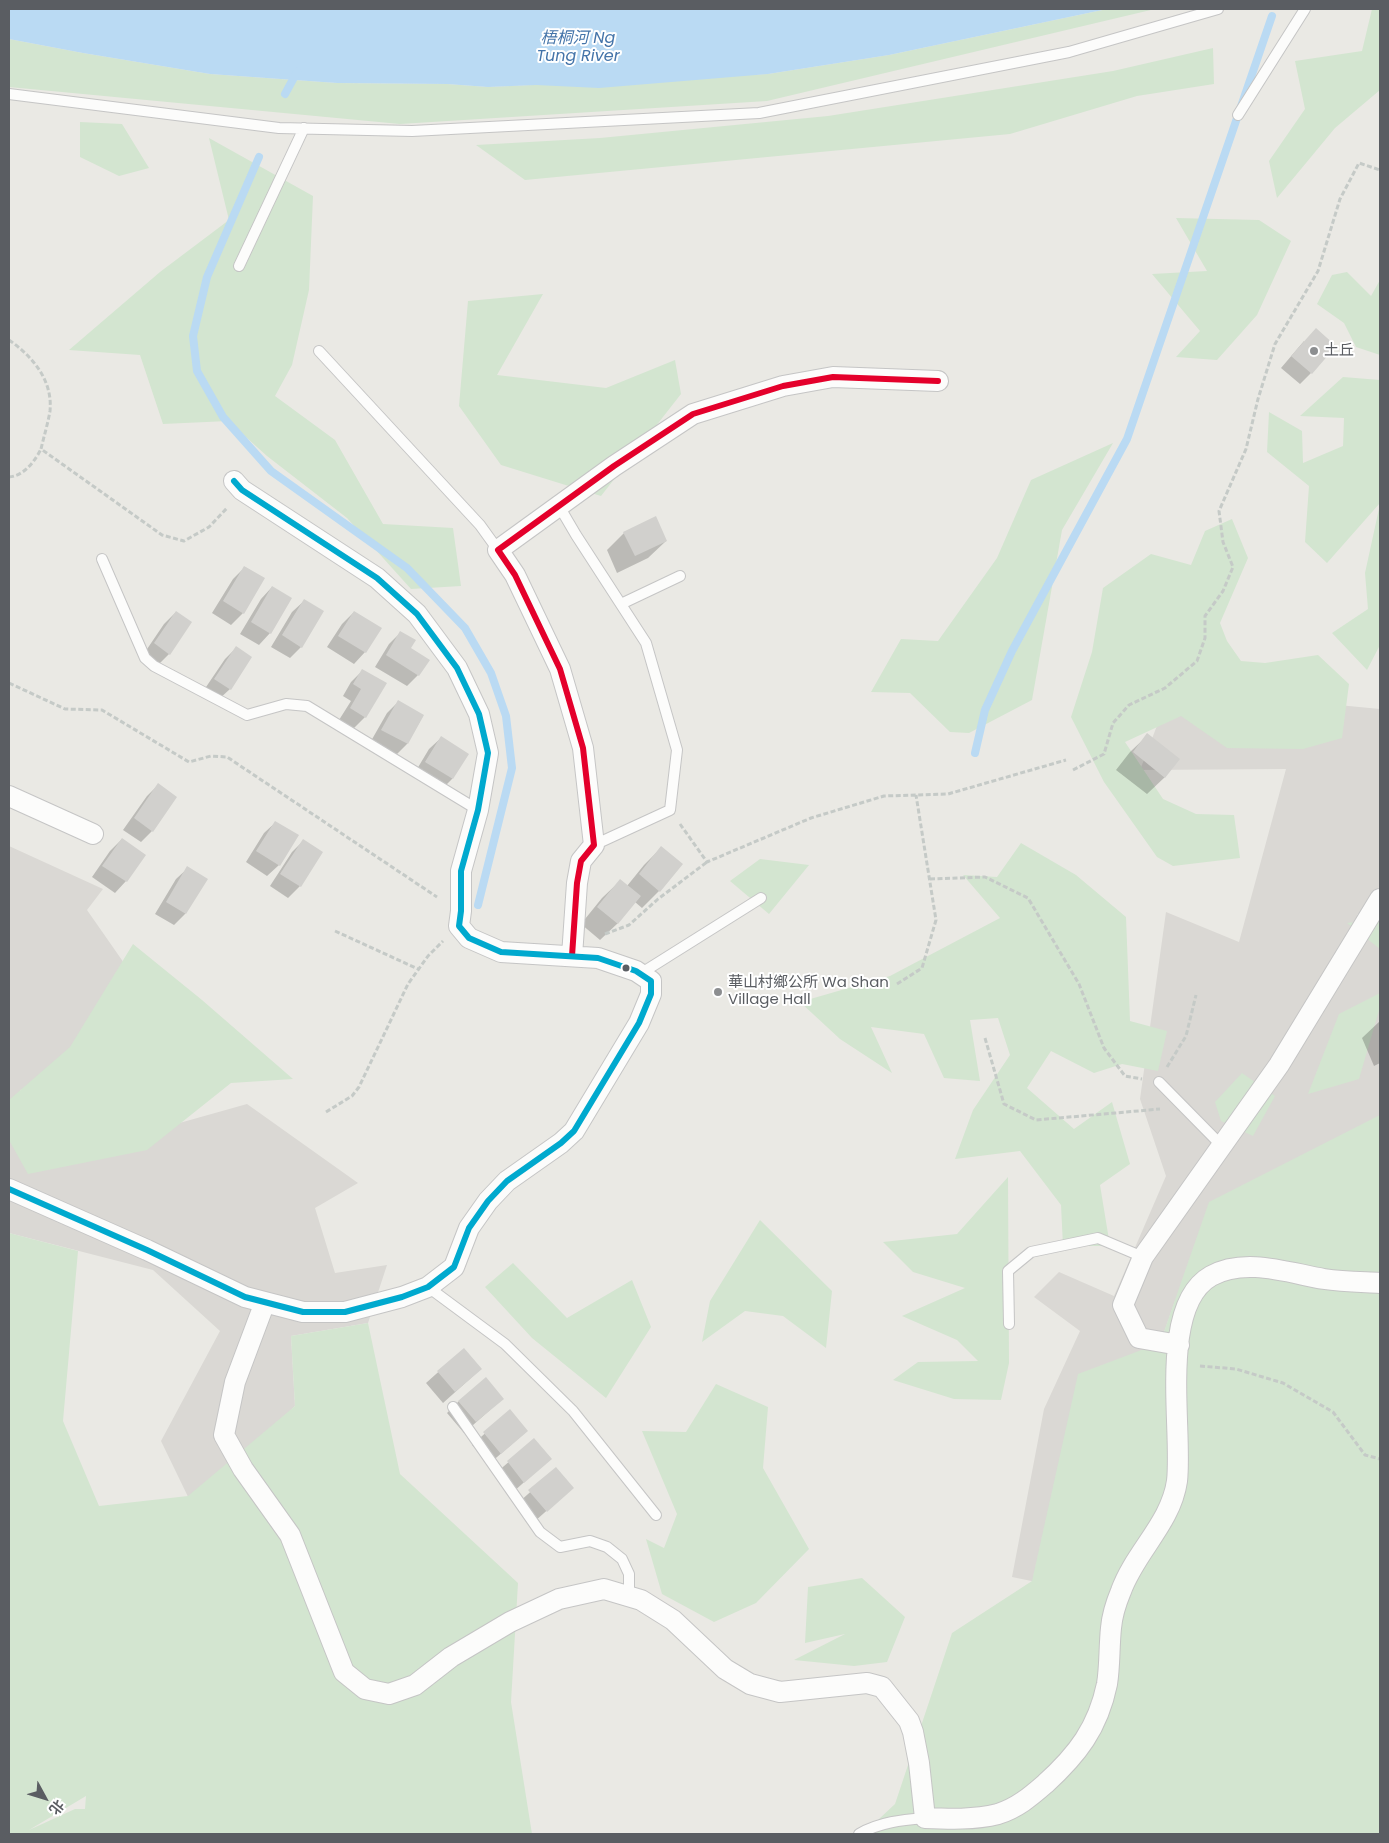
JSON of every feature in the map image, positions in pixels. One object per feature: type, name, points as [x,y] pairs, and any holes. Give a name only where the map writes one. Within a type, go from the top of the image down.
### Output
[{"type":"street","points":[[572,956],[577,883],[581,861],[594,845],[583,748],[560,669],[515,575],[498,550],[614,466],[693,414],[783,386],[832,377],[938,381]]},
{"type":"street","points":[[9,1190],[147,1250],[245,1297],[303,1312],[344,1312],[402,1297],[428,1287],[454,1267],[469,1228],[488,1201],[508,1181],[561,1143],[574,1131],[642,1016],[651,994],[651,981],[636,971],[598,958],[501,952],[469,938],[459,926],[461,871],[478,810],[488,753],[479,714],[457,668],[417,614],[377,578],[238,485]]},
{"type":"street","points":[[9,796],[93,834]]},
{"type":"street","points":[[1179,1345],[1139,1338],[1123,1304],[1143,1257],[1279,1065],[1380,899]]},
{"type":"street","points":[[265,1302],[235,1382],[224,1434],[243,1468],[290,1535],[344,1672],[365,1690],[389,1694],[416,1685],[451,1658],[510,1622],[559,1599],[604,1589],[641,1600],[673,1620],[725,1669],[750,1684],[780,1692],[867,1682],[882,1687],[909,1721],[913,1732],[919,1763],[925,1818],[976,1818],[996,1814],[1016,1806],[1031,1796],[1072,1758],[1088,1737],[1100,1712],[1109,1671],[1111,1627],[1121,1590],[1133,1565],[1164,1519],[1172,1502],[1177,1482],[1177,1364],[1184,1314],[1194,1291],[1203,1281],[1220,1272],[1240,1267],[1251,1267],[1326,1280],[1380,1283]]},
{"type":"lane","points":[[9,94],[280,128],[412,131],[759,113],[1069,52],[1218,9]]},
{"type":"lane","points":[[1238,115],[1306,9]]},
{"type":"lane","points":[[239,266],[304,128]]},
{"type":"lane","points":[[319,351],[480,525],[498,550]]},
{"type":"lane","points":[[559,506],[646,643],[677,750],[670,810],[594,845]]},
{"type":"lane","points":[[102,559],[145,658],[154,666],[247,715],[286,704],[307,706],[478,810]]},
{"type":"lane","points":[[621,604],[680,576]]},
{"type":"lane","points":[[640,974],[761,898]]},
{"type":"lane","points":[[1159,1082],[1222,1146]]},
{"type":"lane","points":[[1009,1324],[1008,1270],[1031,1252],[1098,1238],[1143,1257]]},
{"type":"lane","points":[[428,1287],[512,1350],[572,1411],[656,1515]]},
{"type":"lane","points":[[453,1407],[540,1532],[560,1547],[590,1541],[607,1547],[622,1559],[628,1574],[629,1596]]},
{"type":"lane","points":[[859,1834],[884,1823],[925,1818]]},
{"type":"path","points":[[1073,770],[1104,754],[1112,723],[1129,705],[1165,688],[1197,660],[1205,638],[1205,616],[1223,590],[1233,567],[1223,542],[1219,511],[1246,449],[1258,399],[1275,344],[1318,271],[1340,199],[1359,164],[1380,170]]},
{"type":"path","points":[[9,340],[23,350],[42,372],[48,390],[50,410],[41,449],[34,463],[9,477]]},
{"type":"path","points":[[41,449],[162,535],[184,541],[209,527],[238,485]]},
{"type":"path","points":[[9,683],[65,708],[102,710],[189,762],[210,756],[227,757],[436,895],[459,926],[428,956],[408,984],[359,1087],[352,1096],[326,1112]]},
{"type":"path","points":[[574,935],[602,936],[629,925],[658,899],[707,862],[811,818],[884,796],[948,794],[1066,760]]},
{"type":"path","points":[[897,984],[922,968],[936,920],[916,795]]},
{"type":"path","points":[[670,810],[707,862]]},
{"type":"path","points":[[930,879],[985,877],[1028,898],[1078,984],[1104,1048],[1125,1076],[1159,1082],[1186,1036],[1196,995]]},
{"type":"path","points":[[335,931],[418,969]]},
{"type":"path","points":[[986,1038],[1004,1104],[1036,1120],[1183,1106]]},
{"type":"path","points":[[1177,1364],[1236,1370],[1283,1384],[1333,1412],[1365,1455],[1380,1459]]},
{"type":"shaded area","points":[[1171,689],[1380,709],[1380,913],[1357,914],[1380,936],[1380,1139],[1175,1301],[1160,1344],[1051,1585],[1012,1577],[1044,1409],[1080,1331],[1034,1297],[1059,1272],[1114,1296],[1166,1176],[1140,1099],[1166,912],[1239,942],[1286,769],[1140,770]]},
{"type":"shaded area","points":[[9,846],[103,889],[87,910],[147,996],[157,1073],[20,1090],[48,1160],[247,1104],[358,1183],[315,1208],[335,1273],[387,1265],[368,1323],[291,1336],[295,1406],[192,1505],[161,1441],[220,1331],[153,1270],[9,1233]]},
{"type":"green space","points":[[1107,9],[1155,9],[767,101],[400,124],[9,87],[9,39],[210,74],[337,83],[447,84],[488,87],[768,74],[889,55]]},
{"type":"green space","points":[[1372,9],[1380,9],[1380,90],[1335,128],[1277,198],[1269,161],[1305,109],[1295,61],[1362,51]]},
{"type":"green space","points":[[1213,48],[1214,84],[1137,96],[1010,134],[525,180],[476,145],[600,138],[828,116],[1113,71]]},
{"type":"green space","points":[[80,122],[122,124],[149,168],[119,176],[80,157]]},
{"type":"green space","points":[[209,138],[313,196],[309,290],[292,365],[275,396],[335,440],[383,524],[453,528],[461,586],[411,589],[347,518],[267,456],[228,421],[163,424],[140,355],[69,350],[160,272],[229,220]]},
{"type":"green space","points":[[1176,218],[1259,220],[1291,241],[1257,315],[1217,360],[1176,357],[1200,331],[1152,274],[1207,271]]},
{"type":"green space","points":[[1347,272],[1371,296],[1380,280],[1380,355],[1356,347],[1344,323],[1317,304],[1332,275]]},
{"type":"green space","points":[[543,294],[497,375],[606,388],[675,360],[681,394],[601,496],[501,465],[459,406],[468,301]]},
{"type":"green space","points":[[1343,377],[1380,380],[1380,503],[1327,563],[1305,542],[1309,486],[1267,452],[1269,412],[1302,431],[1303,463],[1343,446],[1344,418],[1300,416]]},
{"type":"green space","points":[[1113,443],[1062,530],[1032,700],[969,733],[950,732],[910,693],[871,692],[901,639],[938,641],[997,558],[1031,480]]},
{"type":"green space","points":[[1380,504],[1380,645],[1367,670],[1332,633],[1368,609],[1365,573]]},
{"type":"green space","points":[[1232,519],[1248,558],[1220,623],[1227,641],[1241,661],[1265,663],[1318,655],[1349,684],[1342,738],[1303,749],[1227,748],[1181,716],[1125,742],[1163,799],[1196,814],[1234,815],[1240,858],[1173,866],[1157,857],[1104,782],[1071,717],[1092,652],[1103,588],[1151,554],[1191,565],[1205,531]]},
{"type":"green space","points":[[1021,843],[1076,875],[1126,917],[1130,1021],[1167,1031],[1158,1071],[1122,1064],[1094,1073],[1051,1051],[1027,1088],[1074,1129],[1112,1102],[1130,1164],[1100,1185],[1110,1246],[1063,1246],[1061,1205],[1020,1151],[955,1159],[973,1110],[1010,1055],[998,1018],[970,1020],[980,1081],[944,1078],[924,1034],[871,1027],[892,1073],[840,1039],[800,1002],[890,976],[1000,918],[963,875],[997,877]]},
{"type":"green space","points":[[760,859],[809,865],[769,914],[730,881]]},
{"type":"green space","points":[[1380,919],[1380,949],[1347,923]]},
{"type":"green space","points":[[133,944],[202,1000],[293,1079],[231,1083],[147,1150],[28,1174],[9,1140],[9,1100],[70,1047]]},
{"type":"green space","points":[[1380,993],[1380,1007],[1359,1079],[1308,1094],[1339,1014]]},
{"type":"green space","points":[[1242,1073],[1275,1096],[1253,1136],[1221,1121],[1215,1102]]},
{"type":"green space","points":[[1380,1115],[1380,1834],[863,1834],[895,1804],[952,1633],[1032,1581],[1078,1374],[1160,1343],[1209,1202]]},
{"type":"green space","points":[[1008,1177],[1009,1363],[1001,1400],[954,1399],[893,1380],[918,1362],[978,1361],[957,1340],[902,1316],[965,1288],[913,1272],[883,1242],[957,1234]]},
{"type":"green space","points":[[760,1220],[832,1291],[826,1348],[783,1316],[745,1311],[702,1342],[710,1301]]},
{"type":"green space","points":[[9,1233],[78,1251],[63,1421],[99,1506],[188,1496],[295,1406],[291,1336],[368,1323],[400,1474],[518,1583],[511,1702],[532,1834],[9,1834]],"holes":[[[86,1796],[85,1809],[75,1809],[29,1830]]]},
{"type":"green space","points":[[513,1263],[567,1318],[632,1280],[651,1327],[606,1398],[532,1338],[485,1287]]},
{"type":"green space","points":[[716,1384],[768,1407],[763,1468],[809,1549],[756,1603],[714,1622],[662,1594],[646,1539],[664,1548],[677,1514],[642,1431],[686,1432]]},
{"type":"green space","points":[[862,1578],[905,1617],[887,1662],[854,1666],[794,1660],[845,1634],[805,1643],[808,1587]]},
{"type":"water","name":"梧桐河 Ng Tung River","points":[[9,9],[1107,9],[889,55],[768,74],[599,88],[536,85],[488,87],[447,84],[337,83],[210,74],[9,39]]},
{"type":"building","name":"土丘","points":[[1316,328],[1336,346],[1312,374],[1291,356]]},
{"type":"building","points":[[656,516],[667,541],[635,556],[623,532]]},
{"type":"building","points":[[244,566],[265,578],[244,614],[223,601]]},
{"type":"building","points":[[272,586],[292,598],[271,634],[251,622]]},
{"type":"building","points":[[304,599],[324,611],[302,648],[282,635]]},
{"type":"building","points":[[176,611],[192,622],[170,655],[154,643]]},
{"type":"building","points":[[354,611],[382,628],[366,653],[338,636]]},
{"type":"building","points":[[400,631],[416,640],[411,648],[430,660],[419,676],[386,655]]},
{"type":"building","points":[[236,646],[252,657],[231,690],[214,679]]},
{"type":"building","points":[[362,669],[387,683],[366,718],[350,708],[361,689],[353,684]]},
{"type":"building","points":[[398,700],[424,715],[408,744],[381,730]]},
{"type":"building","points":[[1147,733],[1180,759],[1165,778],[1133,752]]},
{"type":"building","points":[[441,736],[469,754],[453,779],[425,762]]},
{"type":"building","points":[[158,783],[177,797],[153,832],[134,818]]},
{"type":"building","points":[[275,821],[299,835],[280,866],[256,851]]},
{"type":"building","points":[[122,838],[146,855],[127,882],[102,866]]},
{"type":"building","points":[[303,839],[323,852],[301,887],[280,874]]},
{"type":"building","points":[[661,846],[683,864],[660,892],[639,874]]},
{"type":"building","points":[[187,866],[208,879],[186,914],[166,902]]},
{"type":"building","points":[[620,879],[641,896],[618,924],[597,907]]},
{"type":"building","points":[[464,1348],[482,1369],[455,1392],[437,1371]]},
{"type":"building","points":[[486,1377],[504,1399],[476,1422],[458,1401]]},
{"type":"building","points":[[510,1409],[528,1431],[501,1454],[483,1432]]},
{"type":"building","points":[[534,1438],[552,1459],[524,1483],[507,1461]]},
{"type":"building","points":[[556,1467],[574,1488],[547,1512],[528,1490]]},
{"type":"waterway","points":[[975,753],[985,710],[1012,651],[1127,439],[1272,16]]},
{"type":"waterway","points":[[285,94],[297,72]]},
{"type":"waterway","points":[[259,157],[207,277],[193,336],[197,371],[223,417],[271,471],[407,568],[465,628],[491,673],[506,716],[512,768],[478,905]]},
{"type":"transit line","points":[[572,956],[577,883],[581,861],[594,845],[583,748],[560,669],[515,575],[498,550],[614,466],[693,414],[783,386],[833,377],[938,381]]},
{"type":"transit line","points":[[9,1189],[147,1250],[245,1297],[303,1312],[345,1312],[402,1297],[428,1287],[454,1267],[469,1228],[488,1201],[507,1181],[561,1143],[574,1131],[639,1023],[651,994],[651,981],[636,971],[598,958],[501,952],[469,938],[459,926],[461,871],[478,810],[488,753],[479,714],[457,668],[417,614],[377,578],[242,490],[234,481]]},
{"type":"place","name":"土丘","points":[[1314,351]]},
{"type":"place","name":"華山村鄉公所 Wa Shan Village Hall","points":[[718,992]]}]
